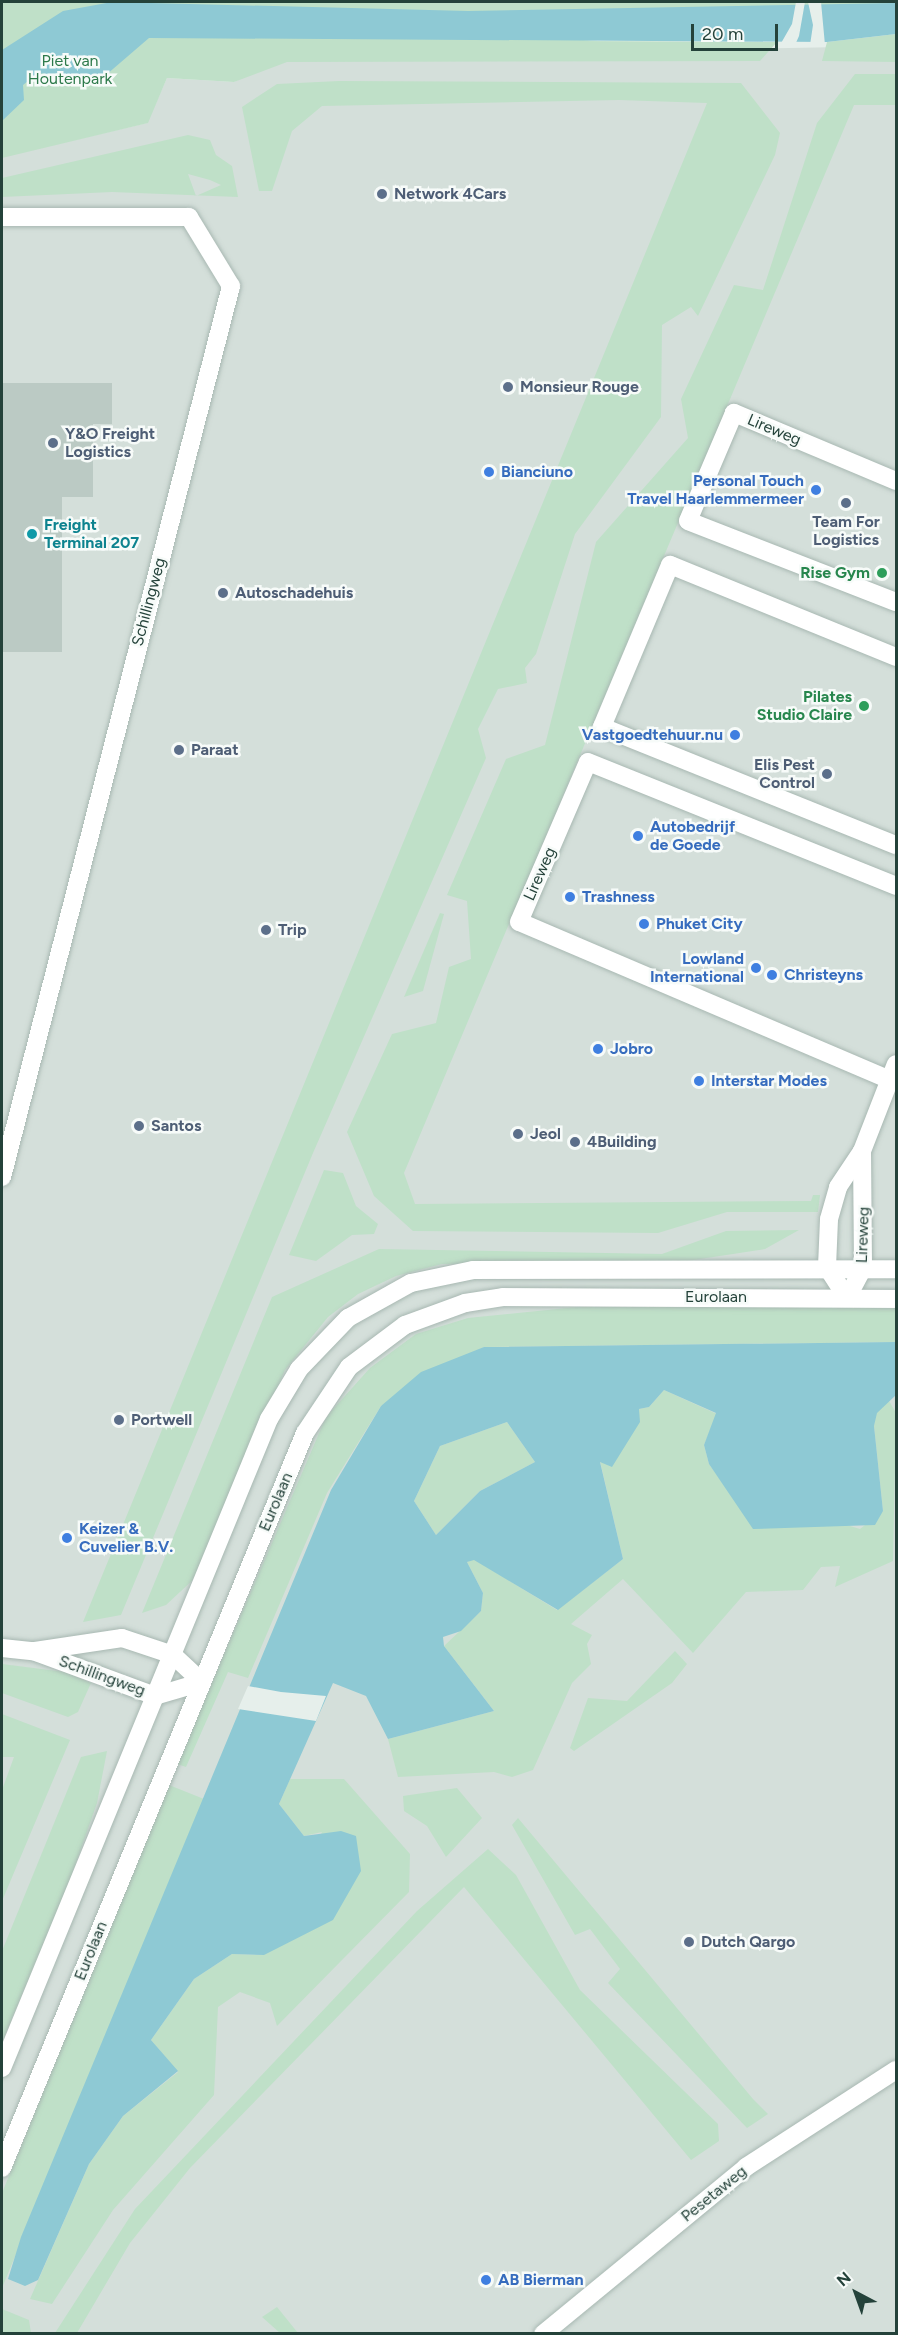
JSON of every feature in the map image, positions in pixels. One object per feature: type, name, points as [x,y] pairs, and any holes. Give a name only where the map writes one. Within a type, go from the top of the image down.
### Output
[{"type":"street","name":"Schillingweg","points":[[2,217],[189,217],[231,286],[2,1177]]},
{"type":"street","name":"Lireweg","points":[[897,481],[734,413],[688,521],[897,602]]},
{"type":"street","points":[[897,657],[670,565],[602,727],[897,845]]},
{"type":"street","name":"Lireweg","points":[[862,1151],[863,1268],[847,1298],[826,1267],[829,1219],[838,1187],[862,1151],[893,1072],[519,921],[588,762],[897,886]]},
{"type":"street","name":"Eurolaan","points":[[2,2068],[282,1395],[322,1344],[372,1301],[438,1274],[473,1270],[826,1267],[897,1269]]},
{"type":"street","name":"Eurolaan","points":[[2,2168],[305,1433],[349,1367],[375,1343],[405,1324],[465,1303],[503,1297],[897,1299]]},
{"type":"street","name":"Schillingweg","points":[[33,1652],[122,1638],[173,1655],[202,1682]]},
{"type":"street","name":"Schillingweg","points":[[2,1648],[33,1652],[155,1696],[202,1682]]},
{"type":"street","name":"Pesetaweg","points":[[543,2334],[746,2167],[897,2070]]},
{"type":"shaded area","points":[[896,46],[896,2333],[2,2333],[2,157],[147,123],[167,78],[234,82],[280,58]]},
{"type":"green space","name":"Piet van Houtenpark","points":[[2,2],[896,2],[896,20],[583,41],[777,42],[760,61],[287,62],[234,82],[167,78],[148,123],[2,158]]},
{"type":"green space","points":[[896,34],[896,62],[822,61],[827,42]]},
{"type":"green space","points":[[855,74],[896,74],[896,105],[854,105],[404,1173],[415,1204],[811,1201],[813,1195],[820,1195],[818,1212],[727,1212],[658,1233],[413,1231],[374,1196],[347,1132],[392,1034],[436,1023],[449,967],[471,959],[467,901],[447,895],[506,759],[545,745],[596,542],[688,438],[681,399],[734,285],[763,290],[817,123]]},
{"type":"green space","points":[[339,81],[741,83],[780,133],[775,155],[698,316],[691,307],[662,325],[661,417],[575,534],[536,654],[525,668],[527,683],[498,689],[478,729],[486,758],[313,1153],[121,1615],[83,1622],[707,103],[619,100],[322,106],[292,131],[272,191],[259,191],[242,107],[277,84]]},
{"type":"green space","points":[[188,135],[210,140],[216,155],[232,166],[238,197],[197,195],[221,185],[188,174],[196,195],[112,192],[2,197],[2,178]]},
{"type":"green space","points":[[440,913],[444,914],[423,991],[404,997]]},
{"type":"green space","points":[[324,1170],[343,1173],[356,1206],[378,1224],[374,1234],[352,1235],[316,1261],[289,1255]]},
{"type":"green space","points":[[799,1230],[765,1249],[687,1261],[442,1264],[396,1276],[358,1294],[328,1317],[285,1370],[195,1578],[166,1605],[142,1613],[272,1297],[379,1249],[662,1254],[726,1231]]},
{"type":"green space","points":[[577,1307],[896,1307],[896,1342],[484,1347],[381,1406],[327,1493],[248,1678],[228,1672],[186,1767],[177,1764],[326,1417],[370,1368],[416,1334],[468,1318]]},
{"type":"green space","points":[[664,1390],[717,1414],[704,1445],[709,1464],[727,1489],[860,1529],[883,1511],[874,1426],[876,1413],[888,1399],[896,1413],[893,1561],[835,1587],[840,1566],[821,1567],[803,1590],[746,1592],[693,1653],[623,1579],[571,1624],[592,1635],[587,1644],[591,1664],[572,1683],[533,1770],[512,1777],[494,1772],[398,1777],[388,1739],[494,1711],[444,1646],[481,1611],[483,1593],[467,1562],[474,1559],[557,1610],[623,1559],[600,1461],[639,1409],[649,1407]]},
{"type":"green space","points":[[507,1422],[535,1462],[480,1491],[436,1535],[414,1501],[440,1446]]},
{"type":"green space","points":[[675,1651],[687,1664],[672,1683],[574,1751],[570,1748],[588,1698],[627,1701]]},
{"type":"green space","points":[[2,1664],[65,1672],[91,1683],[78,1712],[68,1717],[2,1693]]},
{"type":"green space","points":[[2,1714],[70,1740],[2,1901],[2,1790],[14,1757],[2,1757]]},
{"type":"green space","points":[[107,1751],[97,1803],[69,1883],[2,2042],[2,1951],[81,1757]]},
{"type":"green space","points":[[290,1779],[344,1779],[410,1854],[409,1892],[277,2026],[270,2003],[240,1992],[218,2007],[214,2095],[113,2210],[52,2304],[30,2299],[89,2164],[123,2116],[178,2072],[151,2040],[194,1979],[232,1954],[264,1955],[322,1832],[304,1836],[279,1804]]},
{"type":"green space","points":[[169,1785],[204,1799],[2,2288],[2,2193]]},
{"type":"green space","points":[[457,1788],[482,1818],[446,1857],[427,1826],[404,1811],[403,1796]]},
{"type":"green space","points":[[518,1818],[768,2114],[747,2128],[608,1983],[620,1969],[590,1929],[575,1935],[512,1825]]},
{"type":"green space","points":[[488,1849],[516,1875],[580,1990],[718,2124],[719,2141],[691,2160],[464,1887],[190,2168],[130,2243],[77,2333],[55,2333],[135,2209],[417,1911]]},
{"type":"green space","points":[[277,2307],[298,2333],[280,2333],[262,2317]]},
{"type":"green space","points":[[2,2309],[29,2320],[31,2333],[2,2333]]},
{"type":"water","points":[[112,2],[468,11],[896,3],[896,34],[827,42],[149,38],[99,81],[38,73],[23,85],[24,100],[2,121],[2,50],[63,11]]},
{"type":"water","points":[[896,1342],[896,1395],[877,1413],[874,1426],[883,1511],[875,1525],[753,1529],[709,1464],[704,1445],[716,1413],[664,1390],[649,1407],[639,1409],[640,1422],[612,1467],[600,1462],[623,1559],[558,1610],[474,1560],[467,1562],[483,1593],[481,1611],[461,1631],[443,1637],[444,1646],[494,1711],[388,1739],[366,1696],[333,1683],[279,1804],[304,1836],[341,1831],[356,1836],[361,1871],[333,1920],[264,1955],[232,1954],[194,1979],[151,2040],[178,2071],[123,2116],[89,2164],[38,2280],[25,2286],[8,2279],[21,2237],[331,1490],[381,1406],[421,1372],[484,1347]],"holes":[[[507,1422],[535,1462],[480,1491],[436,1535],[414,1501],[440,1446]]]},
{"type":"pier","points":[[796,2],[805,2],[799,36],[795,45],[780,45],[792,24]]},
{"type":"pier","points":[[808,2],[821,2],[825,45],[810,45],[813,25]]},
{"type":"pier","points":[[248,1686],[326,1696],[316,1721],[238,1709]]},
{"type":"building","name":"Freight Terminal 207","points":[[2,383],[112,383],[112,424],[93,424],[93,497],[62,497],[62,652],[2,652]]},
{"type":"place","name":"Network 4Cars","points":[[382,194]]},
{"type":"place","name":"Monsieur Rouge","points":[[508,387]]},
{"type":"place","name":"Y&O Freight Logistics","points":[[53,443]]},
{"type":"place","name":"Bianciuno","points":[[489,472]]},
{"type":"place","name":"Personal Touch Travel Haarlemmermeer","points":[[816,490]]},
{"type":"place","name":"Team For Logistics","points":[[846,503]]},
{"type":"place","name":"Freight Terminal 207","points":[[32,534]]},
{"type":"place","name":"Rise Gym","points":[[882,573]]},
{"type":"place","name":"Autoschadehuis","points":[[223,593]]},
{"type":"place","name":"Pilates Studio Claire","points":[[864,706]]},
{"type":"place","name":"Vastgoedtehuur.nu","points":[[735,735]]},
{"type":"place","name":"Paraat","points":[[179,750]]},
{"type":"place","name":"Elis Pest Control","points":[[827,774]]},
{"type":"place","name":"Autobedrijf de Goede","points":[[638,836]]},
{"type":"place","name":"Trashness","points":[[570,897]]},
{"type":"place","name":"Phuket City","points":[[644,924]]},
{"type":"place","name":"Trip","points":[[266,930]]},
{"type":"place","name":"Lowland International","points":[[756,968]]},
{"type":"place","name":"Christeyns","points":[[772,975]]},
{"type":"place","name":"Jobro","points":[[598,1049]]},
{"type":"place","name":"Interstar Modes","points":[[699,1081]]},
{"type":"place","name":"Santos","points":[[139,1126]]},
{"type":"place","name":"Jeol","points":[[518,1134]]},
{"type":"place","name":"4Building","points":[[575,1142]]},
{"type":"place","name":"Portwell","points":[[119,1420]]},
{"type":"place","name":"Keizer & Cuvelier B.V.","points":[[67,1538]]},
{"type":"place","name":"Dutch Qargo","points":[[689,1942]]},
{"type":"place","name":"AB Bierman","points":[[486,2280]]}]
